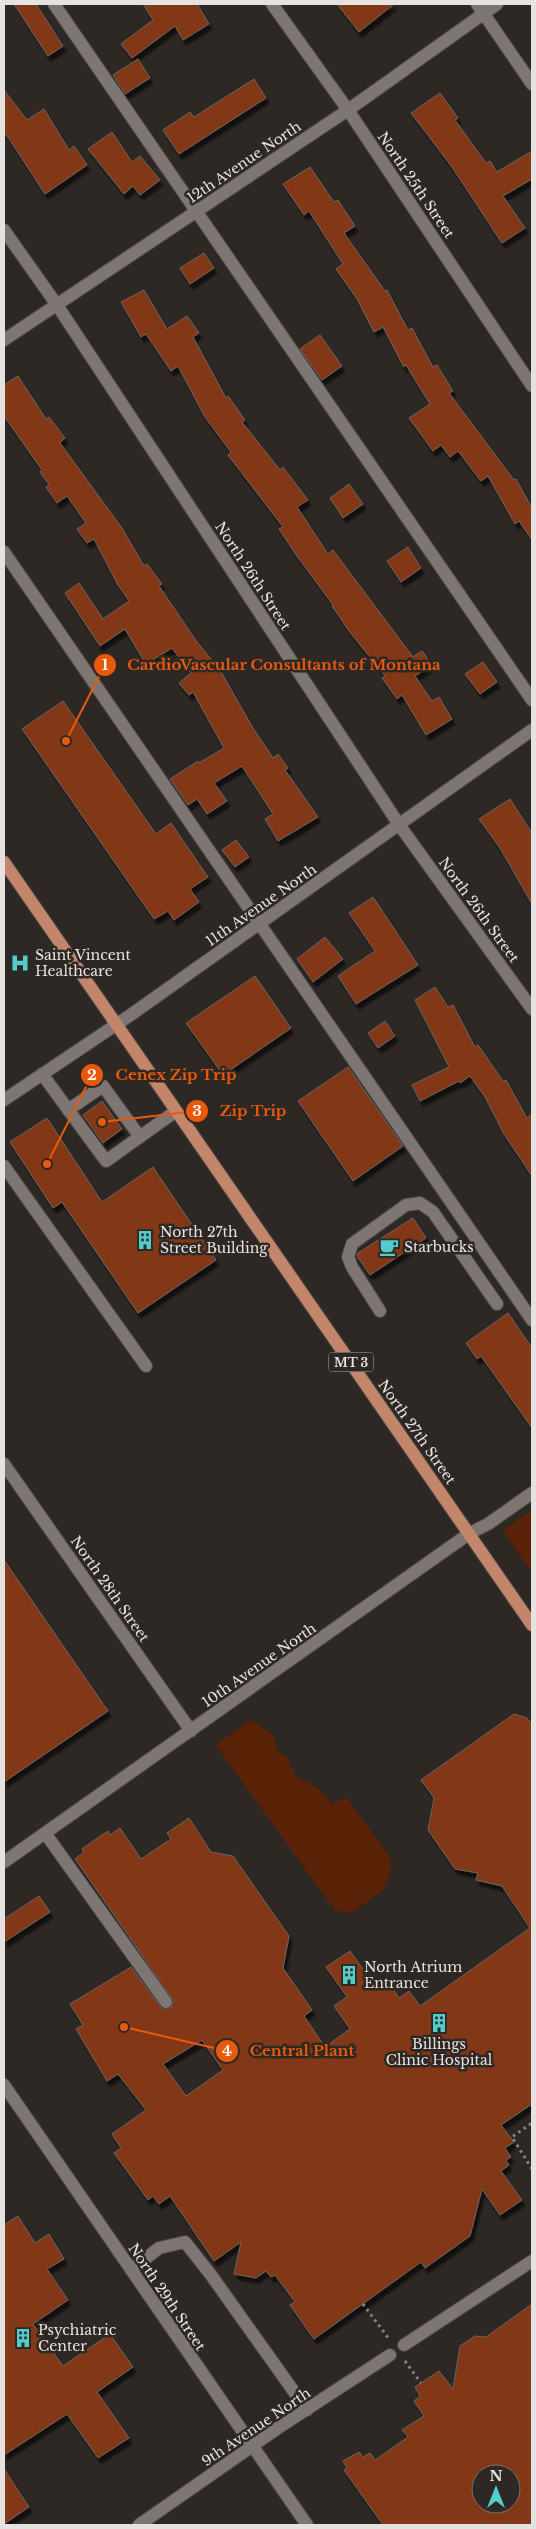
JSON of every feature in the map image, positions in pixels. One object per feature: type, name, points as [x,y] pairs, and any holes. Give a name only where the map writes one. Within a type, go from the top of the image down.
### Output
[{"type":"main road","name":"North 27th Street","points":[[4,862],[532,1625]]},
{"type":"street","points":[[54,4],[532,700]]},
{"type":"street","name":"North 25th Street","points":[[272,4],[348,110],[532,386]]},
{"type":"street","name":"12th Avenue North","points":[[4,340],[348,110],[480,9],[497,4]]},
{"type":"street","points":[[480,9],[532,84]]},
{"type":"street","name":"North 26th Street","points":[[4,230],[57,305],[400,826],[532,1009]]},
{"type":"street","points":[[4,552],[532,1320]]},
{"type":"street","name":"11th Avenue North","points":[[4,1100],[400,826],[532,730]]},
{"type":"street","points":[[42,1074],[106,1161],[176,1111]]},
{"type":"street","points":[[68,1110],[103,1086],[140,1137]]},
{"type":"street","points":[[4,1166],[146,1366]]},
{"type":"street","points":[[380,1311],[352,1268],[348,1257],[352,1244],[406,1205],[420,1203],[433,1212],[497,1304]]},
{"type":"street","name":"North 28th Street","points":[[4,1464],[191,1731]]},
{"type":"street","name":"10th Avenue North","points":[[4,1862],[470,1533],[488,1524],[532,1493]]},
{"type":"street","points":[[45,1834],[166,2002]]},
{"type":"street","name":"North 29th Street","points":[[4,2085],[306,2525]]},
{"type":"street","points":[[131,2270],[159,2248],[185,2242],[211,2275],[307,2410]]},
{"type":"street","points":[[404,2346],[532,2261]]},
{"type":"street","name":"9th Avenue North","points":[[139,2525],[390,2355]]},
{"type":"path","points":[[532,2123],[512,2137],[532,2169]]},
{"type":"shaded area","points":[[532,1510],[532,1573],[503,1530]]},
{"type":"shaded area","points":[[251,1720],[273,1735],[279,1754],[286,1756],[296,1776],[320,1790],[331,1803],[347,1798],[392,1860],[388,1863],[392,1868],[389,1870],[391,1873],[387,1876],[389,1880],[384,1883],[387,1887],[350,1914],[347,1910],[343,1912],[341,1909],[336,1912],[216,1745]]},
{"type":"building","points":[[14,4],[36,4],[63,46],[48,56]]},
{"type":"building","points":[[143,4],[197,4],[209,24],[183,40],[175,26],[132,58],[121,44],[153,20]]},
{"type":"building","points":[[337,4],[394,4],[359,32]]},
{"type":"building","points":[[138,59],[150,78],[125,94],[113,75]]},
{"type":"building","points":[[254,79],[266,98],[179,154],[163,130],[190,112],[194,117]]},
{"type":"building","points":[[4,90],[27,120],[44,109],[69,150],[74,146],[87,165],[45,194],[4,131]]},
{"type":"building","points":[[440,93],[458,118],[455,120],[486,163],[490,161],[497,172],[532,151],[532,179],[503,196],[525,228],[502,243],[452,167],[411,113]]},
{"type":"building","points":[[112,132],[132,162],[140,156],[160,180],[140,195],[133,186],[124,194],[88,149]]},
{"type":"building","points":[[310,167],[334,202],[338,200],[355,226],[344,233],[385,291],[387,290],[408,330],[412,328],[433,367],[437,365],[453,391],[449,393],[514,480],[516,479],[532,508],[532,540],[519,521],[515,524],[488,476],[481,481],[458,451],[450,457],[441,445],[433,451],[409,418],[430,404],[406,365],[404,367],[383,327],[374,332],[357,299],[336,269],[343,264],[309,211],[304,215],[283,184]]},
{"type":"building","points":[[204,253],[214,268],[190,284],[180,268]]},
{"type":"building","points":[[144,290],[167,329],[187,316],[199,333],[193,337],[226,398],[228,396],[245,420],[242,422],[280,470],[283,467],[308,500],[297,507],[328,554],[333,550],[413,657],[422,651],[432,665],[415,676],[432,701],[439,697],[452,719],[426,735],[402,695],[397,699],[382,678],[385,676],[349,631],[333,605],[279,529],[283,527],[228,455],[231,452],[205,417],[178,366],[171,371],[146,334],[141,337],[121,302]]},
{"type":"building","points":[[320,335],[342,366],[322,380],[300,349]]},
{"type":"building","points":[[18,376],[46,419],[49,417],[65,438],[60,443],[122,528],[144,566],[147,564],[162,584],[159,586],[197,642],[220,670],[253,728],[273,758],[278,754],[288,768],[285,770],[318,817],[278,841],[265,819],[273,814],[242,766],[214,783],[227,801],[207,814],[197,799],[188,805],[170,779],[198,761],[199,763],[224,748],[193,692],[189,695],[179,683],[191,673],[172,648],[146,664],[125,629],[100,646],[65,593],[79,583],[103,619],[129,601],[118,585],[94,539],[87,543],[77,529],[86,523],[67,496],[57,503],[46,487],[49,485],[40,472],[42,470],[4,416],[4,385]]},
{"type":"building","points":[[349,484],[363,504],[343,518],[330,498]]},
{"type":"building","points":[[408,547],[421,568],[401,582],[387,561]]},
{"type":"building","points":[[483,662],[497,682],[480,694],[465,674]]},
{"type":"building","points":[[63,701],[156,834],[171,823],[208,877],[190,889],[199,902],[174,920],[168,911],[154,919],[22,729]]},
{"type":"building","points":[[510,799],[532,833],[532,904],[500,848],[479,819]]},
{"type":"building","points":[[236,840],[249,857],[235,867],[222,850]]},
{"type":"building","points":[[373,897],[418,965],[356,1004],[338,976],[375,951],[349,913]]},
{"type":"building","points":[[325,937],[343,959],[313,982],[297,959]]},
{"type":"building","points":[[255,976],[291,1028],[223,1075],[186,1023]]},
{"type":"building","points":[[435,987],[448,1007],[453,1005],[475,1047],[478,1045],[503,1081],[506,1080],[527,1118],[532,1114],[532,1176],[504,1134],[485,1097],[470,1076],[460,1083],[459,1081],[420,1101],[412,1085],[449,1067],[415,1000]]},
{"type":"building","points":[[385,1021],[395,1036],[378,1048],[368,1033]]},
{"type":"building","points":[[348,1067],[403,1146],[353,1181],[298,1101]]},
{"type":"building","points":[[102,1101],[122,1129],[103,1143],[83,1115]]},
{"type":"building","name":"North 27th Street Building","points":[[47,1118],[102,1202],[153,1167],[216,1260],[138,1313],[62,1202],[53,1208],[10,1142]]},
{"type":"building","name":"Starbucks","points":[[413,1218],[426,1238],[370,1275],[357,1256],[358,1253]]},
{"type":"building","points":[[508,1313],[532,1348],[532,1428],[481,1356],[477,1359],[466,1343]]},
{"type":"building","points":[[4,1560],[108,1711],[4,1782]]},
{"type":"building","name":"Billings Clinic Hospital","points":[[514,1714],[527,1718],[532,1725],[532,2104],[501,2125],[514,2142],[505,2148],[511,2157],[506,2160],[509,2165],[501,2171],[522,2200],[500,2215],[482,2189],[470,2236],[425,2268],[421,2262],[314,2339],[290,2305],[295,2302],[275,2275],[271,2277],[266,2271],[256,2278],[234,2274],[241,2242],[214,2261],[170,2196],[159,2204],[153,2196],[148,2200],[114,2153],[121,2148],[112,2134],[146,2110],[118,2074],[107,2081],[76,2029],[83,2025],[70,2004],[131,1967],[162,2009],[171,2008],[174,2001],[75,1859],[84,1852],[82,1849],[96,1839],[108,1831],[110,1835],[120,1828],[141,1859],[171,1839],[167,1833],[189,1818],[211,1852],[233,1856],[289,1936],[283,1968],[312,2010],[304,2016],[325,2047],[350,2029],[334,2006],[347,1997],[326,1967],[350,1951],[373,1983],[379,1979],[384,1986],[389,1983],[399,1998],[409,1991],[420,2006],[530,1928],[502,1886],[476,1880],[478,1873],[455,1869],[428,1830],[434,1798],[421,1780]],"holes":[[[202,2040],[223,2070],[186,2096],[163,2064]]]},
{"type":"building","points":[[39,1896],[50,1912],[4,1942],[4,1919]]},
{"type":"building","name":"Psychiatric Center","points":[[18,2216],[35,2243],[49,2234],[64,2259],[47,2269],[68,2300],[33,2324],[63,2366],[110,2334],[133,2367],[97,2392],[129,2438],[98,2458],[67,2414],[4,2455],[4,2225]]},
{"type":"building","points":[[532,2304],[532,2525],[383,2525],[344,2470],[347,2468],[343,2461],[359,2452],[363,2457],[370,2453],[375,2460],[408,2437],[402,2430],[424,2416],[414,2401],[420,2396],[415,2387],[439,2371],[453,2389],[460,2346],[475,2336],[486,2337]]},
{"type":"building","points":[[4,2469],[29,2507],[4,2524]]},
{"type":"place","name":"CardioVascular Consultants of Montana","points":[[66,741]]},
{"type":"place","name":"Saint Vincent Healthcare","points":[[20,963]]},
{"type":"place","name":"Zip Trip","points":[[102,1122]]},
{"type":"place","name":"Cenex Zip Trip","points":[[47,1164]]},
{"type":"place","name":"North 27th Street Building","points":[[145,1240]]},
{"type":"place","name":"Starbucks","points":[[389,1247]]},
{"type":"place","name":"North Atrium Entrance","points":[[349,1975]]},
{"type":"place","name":"Billings Clinic Hospital","points":[[439,2023]]},
{"type":"place","name":"Central Plant","points":[[124,2027]]},
{"type":"place","name":"Psychiatric Center","points":[[23,2338]]}]
